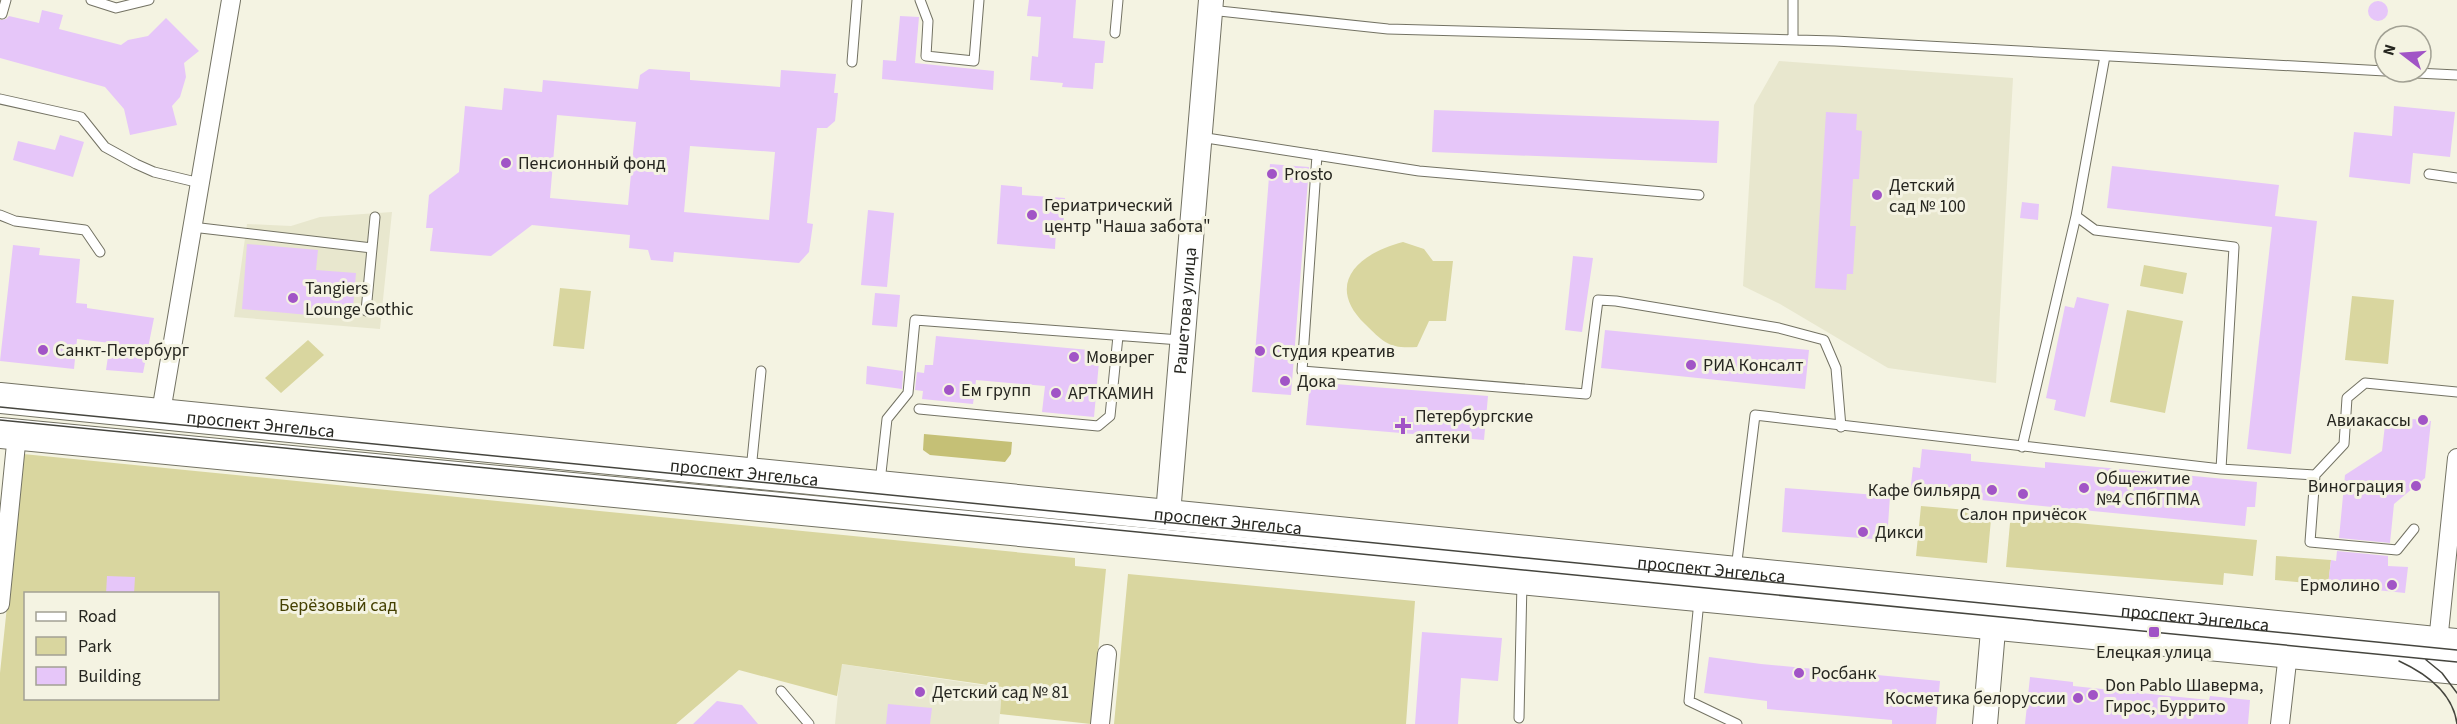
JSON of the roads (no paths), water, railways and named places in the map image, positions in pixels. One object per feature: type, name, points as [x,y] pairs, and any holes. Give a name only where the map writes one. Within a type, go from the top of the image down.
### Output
[{"type":"main road","name":"проспект Энгельса","points":[[0,398],[161,412],[1166,545],[1523,565],[1995,611],[2448,643]]},
{"type":"main road","name":"проспект Энгельса","points":[[9,433],[749,488],[880,484],[1168,514],[1523,565]]},
{"type":"main road","points":[[1166,545],[1168,514]]},
{"type":"main road","name":"проспект Энгельса","points":[[1995,611],[2288,653],[2457,669]]},
{"type":"street","points":[[161,412],[231,0]]},
{"type":"street","name":"Рашетова улица","points":[[1168,514],[1211,5]]},
{"type":"street","points":[[0,604],[9,433]]},
{"type":"street","points":[[2448,643],[2457,458]]},
{"type":"street","points":[[1985,724],[1995,611]]},
{"type":"street","points":[[2280,724],[2288,653]]},
{"type":"street","points":[[1100,724],[1107,654]]},
{"type":"lane","points":[[2,14],[6,0]]},
{"type":"lane","points":[[91,0],[116,8],[149,0]]},
{"type":"lane","points":[[852,62],[857,0]]},
{"type":"lane","points":[[920,0],[928,21],[926,56],[974,61],[979,0]]},
{"type":"lane","points":[[1115,33],[1118,0]]},
{"type":"lane","points":[[1793,0],[1793,40]]},
{"type":"lane","points":[[1211,5],[1388,29],[1793,40],[2373,70]]},
{"type":"lane","points":[[2022,447],[2076,216],[2105,56]]},
{"type":"lane","points":[[2433,74],[2457,75]]},
{"type":"lane","points":[[0,99],[81,117],[105,147],[136,164],[164,175],[200,183]]},
{"type":"lane","points":[[1200,137],[1476,177],[1699,195]]},
{"type":"lane","points":[[1317,155],[1302,371],[1586,394],[1599,300],[1616,301],[1779,328],[1824,340],[1836,368],[1841,427]]},
{"type":"lane","points":[[2429,174],[2457,178]]},
{"type":"lane","points":[[0,215],[15,221],[85,230],[100,252]]},
{"type":"lane","points":[[2076,216],[2095,230],[2234,247],[2221,469]]},
{"type":"lane","points":[[366,311],[375,217]]},
{"type":"lane","points":[[192,227],[372,248]]},
{"type":"lane","points":[[880,484],[887,419],[908,393],[915,320],[1183,341]]},
{"type":"lane","points":[[919,409],[1098,426],[1110,416],[1118,336]]},
{"type":"lane","points":[[749,488],[760,371]]},
{"type":"lane","points":[[2414,528],[2397,550],[2310,542],[2315,475],[2343,444],[2347,398],[2365,383],[2457,392]]},
{"type":"lane","points":[[1735,585],[1755,415],[1841,427],[2221,469],[2315,475]]},
{"type":"lane","points":[[1519,718],[1523,565]]},
{"type":"lane","points":[[1700,582],[1689,701],[1737,724]]},
{"type":"lane","points":[[782,691],[809,724]]},
{"type":"tram line","points":[[0,407],[2457,650]]},
{"type":"tram line","points":[[0,420],[2457,662]]},
{"type":"tram line","points":[[2425,659],[2442,673],[2457,693]]},
{"type":"tram line","points":[[2399,661],[2428,678],[2444,693],[2450,702],[2457,724]]},
{"type":"place","name":"Пенсионный фонд","points":[[506,163]]},
{"type":"place","name":"Prosto","points":[[1272,174]]},
{"type":"place","name":"Детский сад № 100","points":[[1877,195]]},
{"type":"place","name":"Гериатрический центр \"Наша забота\"","points":[[1032,215]]},
{"type":"place","name":"Tangiers Lounge Gothic","points":[[293,298]]},
{"type":"place","name":"Санкт-Петербург","points":[[43,350]]},
{"type":"place","name":"Студия креатив","points":[[1260,351]]},
{"type":"place","name":"Мовирег","points":[[1074,357]]},
{"type":"place","name":"РИА Консалт","points":[[1691,365]]},
{"type":"place","name":"Дока","points":[[1285,381]]},
{"type":"place","name":"Ем групп","points":[[949,390]]},
{"type":"place","name":"АРТКАМИН","points":[[1056,393]]},
{"type":"place","name":"Авиакассы","points":[[2423,420]]},
{"type":"place","name":"Петербургские аптеки","points":[[1403,426]]},
{"type":"place","name":"Винограция","points":[[2416,486]]},
{"type":"place","name":"Общежитие №4 СПбГПМА","points":[[2084,488]]},
{"type":"place","name":"Кафе бильярд","points":[[1992,490]]},
{"type":"place","name":"Салон причёсок","points":[[2023,494]]},
{"type":"place","name":"Дикси","points":[[1863,532]]},
{"type":"place","name":"Ермолино","points":[[2392,585]]},
{"type":"place","name":"Елецкая улица","points":[[2154,632]]},
{"type":"place","name":"Росбанк","points":[[1799,673]]},
{"type":"place","name":"Детский сад № 81","points":[[920,692]]},
{"type":"place","name":"Don Pablo Шаверма, Гирос, Буррито","points":[[2093,695]]},
{"type":"place","name":"Косметика белоруссии","points":[[2078,698]]},
{"type":"park label","name":"Берёзовый сад","points":[[338,605]]}]
